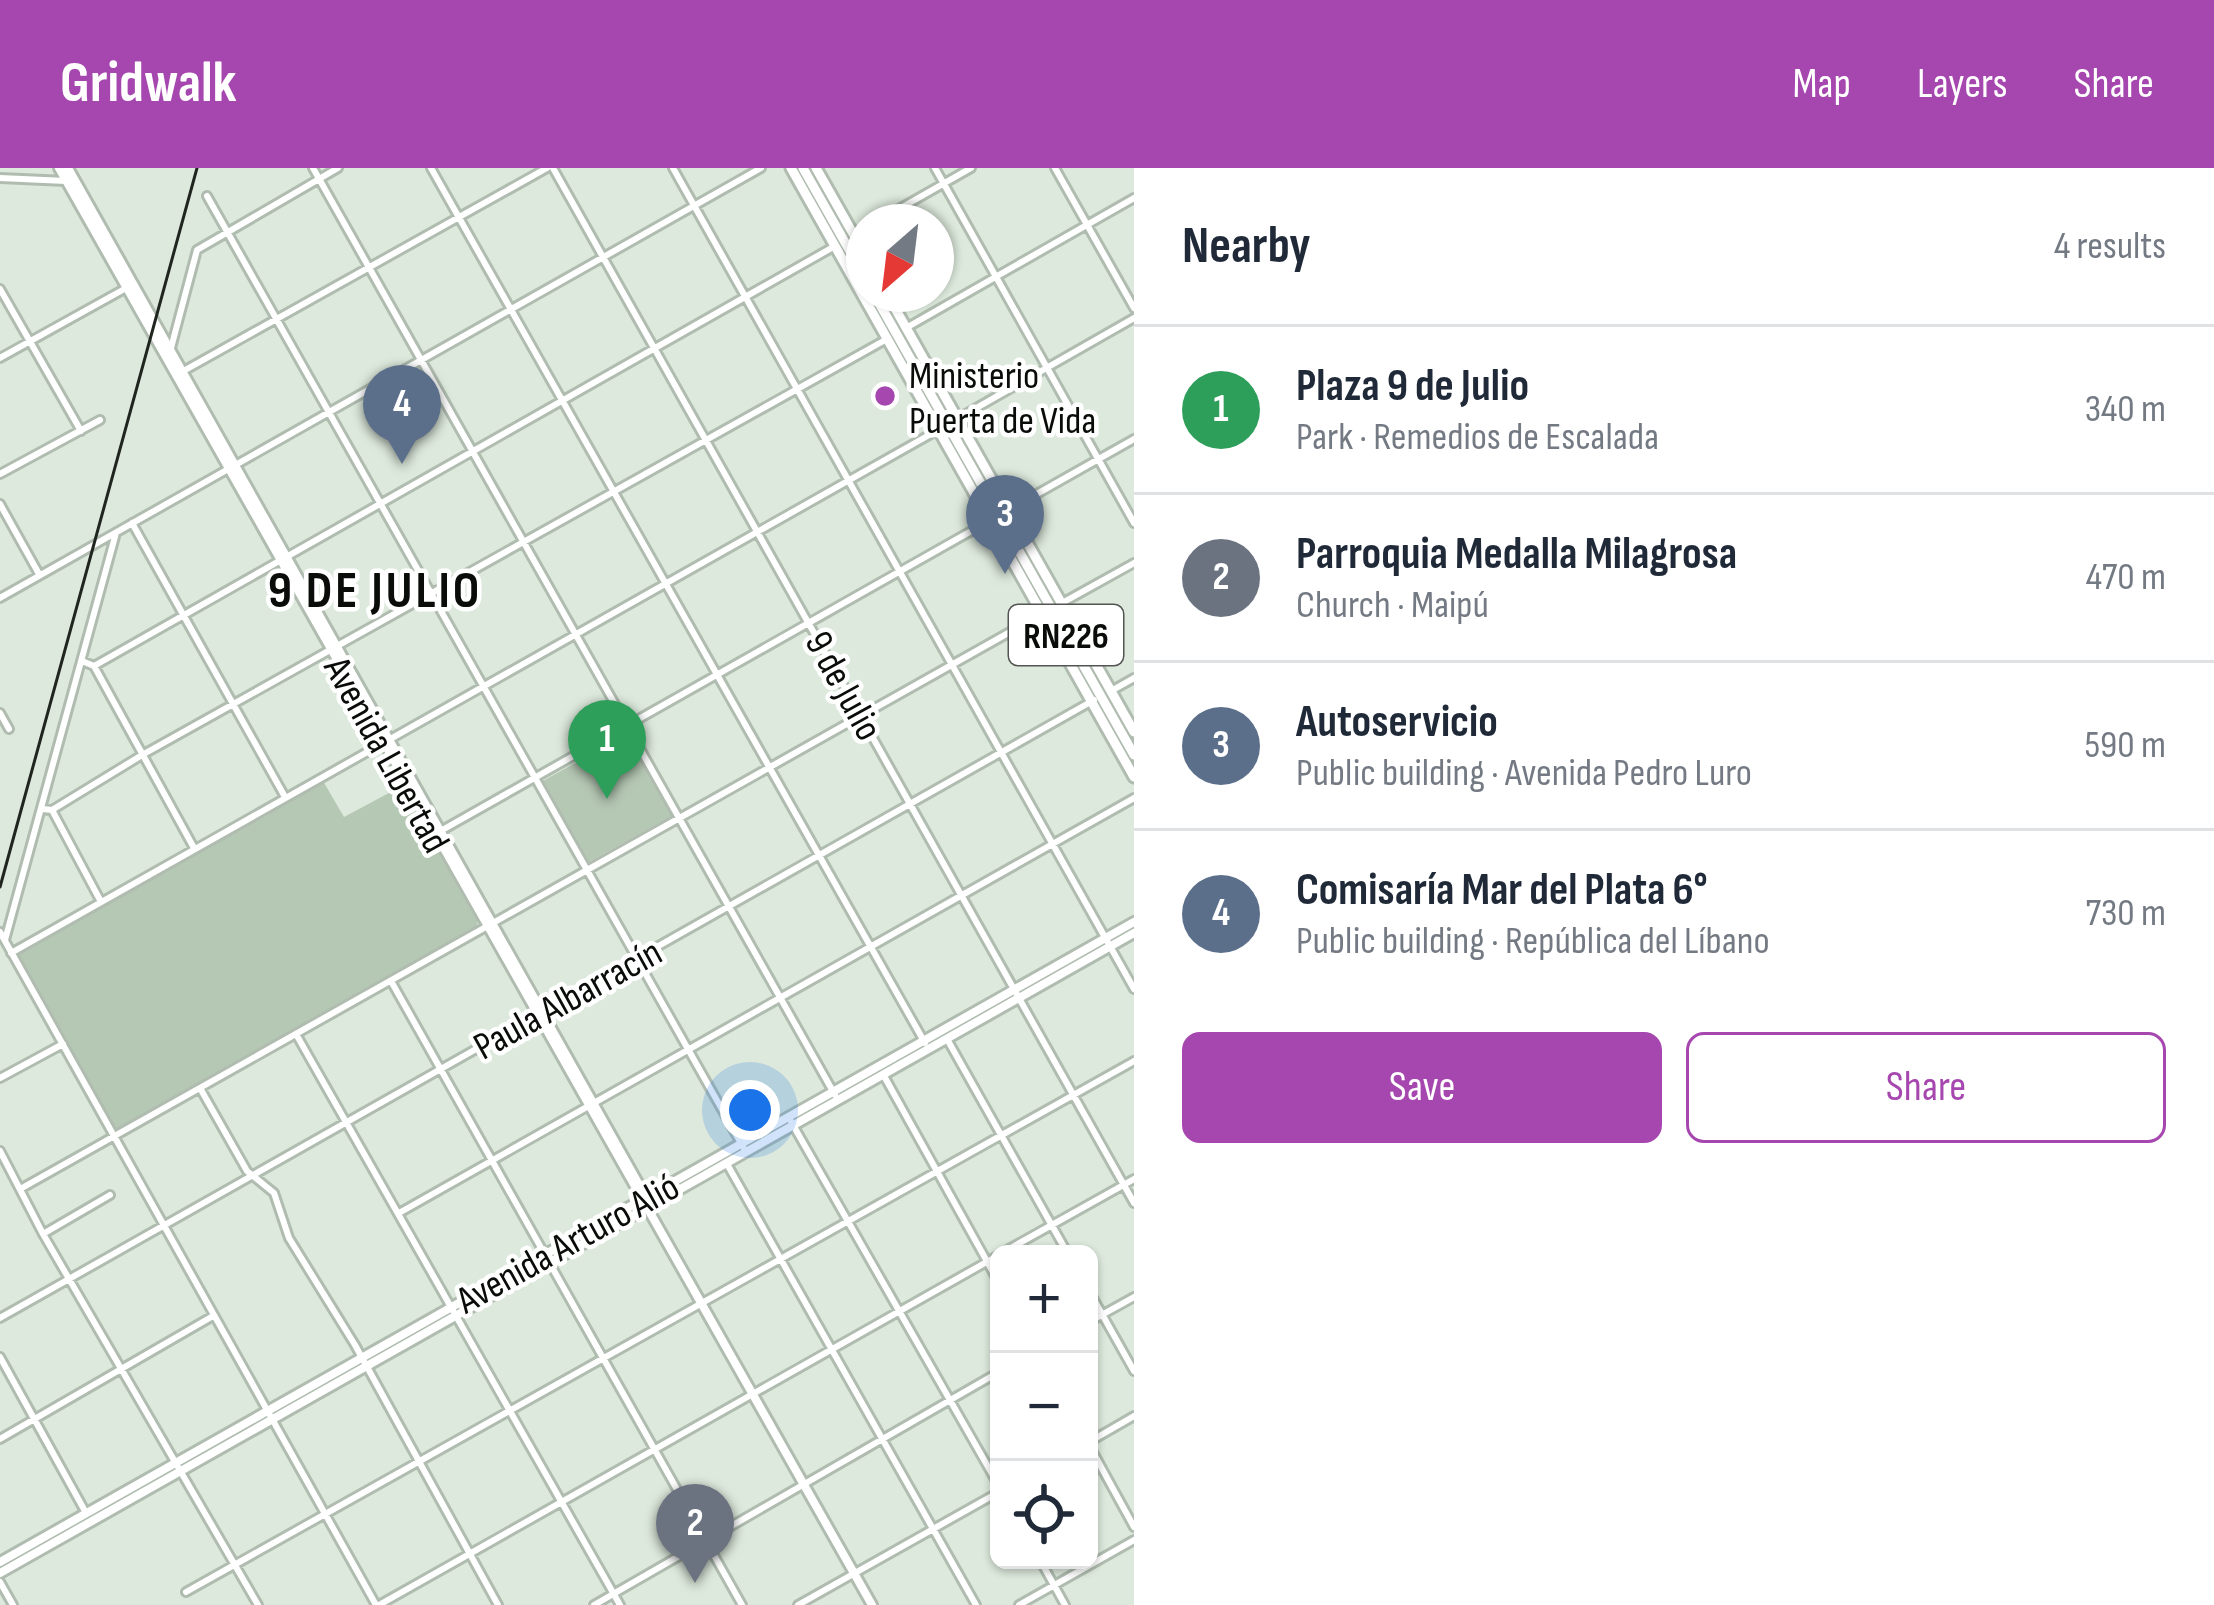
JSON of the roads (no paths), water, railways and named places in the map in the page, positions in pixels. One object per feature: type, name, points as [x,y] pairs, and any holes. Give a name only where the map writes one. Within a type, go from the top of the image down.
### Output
[{"type":"highway","points":[[790,168],[938,430],[1062,603],[1134,777]]},
{"type":"highway","points":[[803,168],[846,244]]},
{"type":"highway","points":[[816,168],[846,213]]},
{"type":"highway","name":"RN226","points":[[884,312],[1134,755]]},
{"type":"highway","points":[[898,312],[957,418],[1042,614],[1101,696],[1134,732]]},
{"type":"main road","name":"Avenida Libertad","points":[[63,168],[66,182],[170,351],[178,374]]},
{"type":"main road","name":"Avenida Libertad","points":[[63,168],[872,1605]]},
{"type":"main road","name":"Avenida Arturo Alió","points":[[945,1035],[1018,1000],[1134,922]]},
{"type":"main road","name":"Avenida Arturo Alió","points":[[0,1577],[179,1467],[926,1046],[1015,989],[1134,933]]},
{"type":"main road","name":"Avenida Arturo Alió","points":[[0,1562],[179,1467]]},
{"type":"street","points":[[313,168],[836,1097]]},
{"type":"street","points":[[170,351],[195,252],[338,168]]},
{"type":"street","points":[[431,168],[926,1046]]},
{"type":"street","points":[[178,374],[550,168]]},
{"type":"street","name":"9 de Julio","points":[[550,168],[1134,1203]]},
{"type":"street","points":[[674,168],[1134,989]]},
{"type":"street","points":[[0,598],[761,168]]},
{"type":"street","points":[[935,168],[1134,523]]},
{"type":"street","points":[[907,204],[970,168]]},
{"type":"street","points":[[1055,168],[1134,308]]},
{"type":"street","points":[[0,178],[66,182]]},
{"type":"street","points":[[207,196],[744,1148]]},
{"type":"street","points":[[907,328],[1134,198]]},
{"type":"street","points":[[94,666],[835,246]]},
{"type":"street","points":[[0,358],[130,285]]},
{"type":"street","points":[[0,289],[81,431]]},
{"type":"street","points":[[957,418],[1134,318]]},
{"type":"street","points":[[48,809],[887,339]]},
{"type":"street","points":[[0,474],[100,420]]},
{"type":"street","points":[[11,952],[938,430]]},
{"type":"street","points":[[437,833],[1134,440]]},
{"type":"street","points":[[0,504],[39,575]]},
{"type":"street","points":[[132,523],[285,797]]},
{"type":"street","points":[[116,532],[48,809],[2,936],[377,1605],[990,1260]]},
{"type":"street","points":[[1062,603],[1134,563]]},
{"type":"street","points":[[22,1189],[1042,614]]},
{"type":"street","points":[[82,661],[94,666],[194,848]]},
{"type":"street","name":"Paula Albarracín","points":[[0,1318],[1134,678]]},
{"type":"street","points":[[0,713],[9,729]]},
{"type":"street","points":[[398,1213],[1134,798]]},
{"type":"street","points":[[48,809],[100,900]]},
{"type":"street","points":[[391,981],[742,1605]]},
{"type":"street","points":[[296,1034],[620,1605]]},
{"type":"street","points":[[945,1035],[1063,1245]]},
{"type":"street","points":[[0,1078],[63,1044]]},
{"type":"street","points":[[186,1592],[1134,1061]]},
{"type":"street","points":[[881,1071],[990,1267]]},
{"type":"street","points":[[200,1088],[251,1176],[274,1193],[290,1238],[338,1314],[498,1605]]},
{"type":"street","points":[[791,1122],[990,1473]]},
{"type":"street","points":[[0,1151],[43,1234],[258,1605]]},
{"type":"street","points":[[725,1159],[976,1605]]},
{"type":"street","points":[[1016,1245],[1134,1179]]},
{"type":"street","points":[[43,1234],[110,1195]]},
{"type":"street","points":[[1098,1317],[1134,1297]]},
{"type":"street","points":[[1098,1308],[1134,1371]]},
{"type":"street","points":[[0,1439],[213,1316]]},
{"type":"street","points":[[0,1357],[86,1513]]},
{"type":"street","points":[[594,1605],[990,1377]]},
{"type":"street","points":[[1098,1438],[1134,1416]]},
{"type":"street","points":[[1098,1460],[1134,1527]]},
{"type":"street","points":[[798,1605],[990,1494]]},
{"type":"street","points":[[1018,1605],[1134,1540]]},
{"type":"street","points":[[1045,1569],[1065,1605]]},
{"type":"street","points":[[0,1577],[13,1605]]},
{"type":"railway","points":[[0,887],[197,168]]},
{"type":"place","name":"Ministerio Puerta de Vida","points":[[885,396]]},
{"type":"place","name":"Comisaría Mar del Plata 6°","points":[[402,464]]},
{"type":"place","name":"Autoservicio","points":[[1005,574]]},
{"type":"place","name":"Plaza 9 de Julio","points":[[607,799]]},
{"type":"place","name":"Parroquia Medalla Milagrosa","points":[[695,1583]]},
{"type":"district","name":"9 DE JULIO","points":[[375,589]]}]
